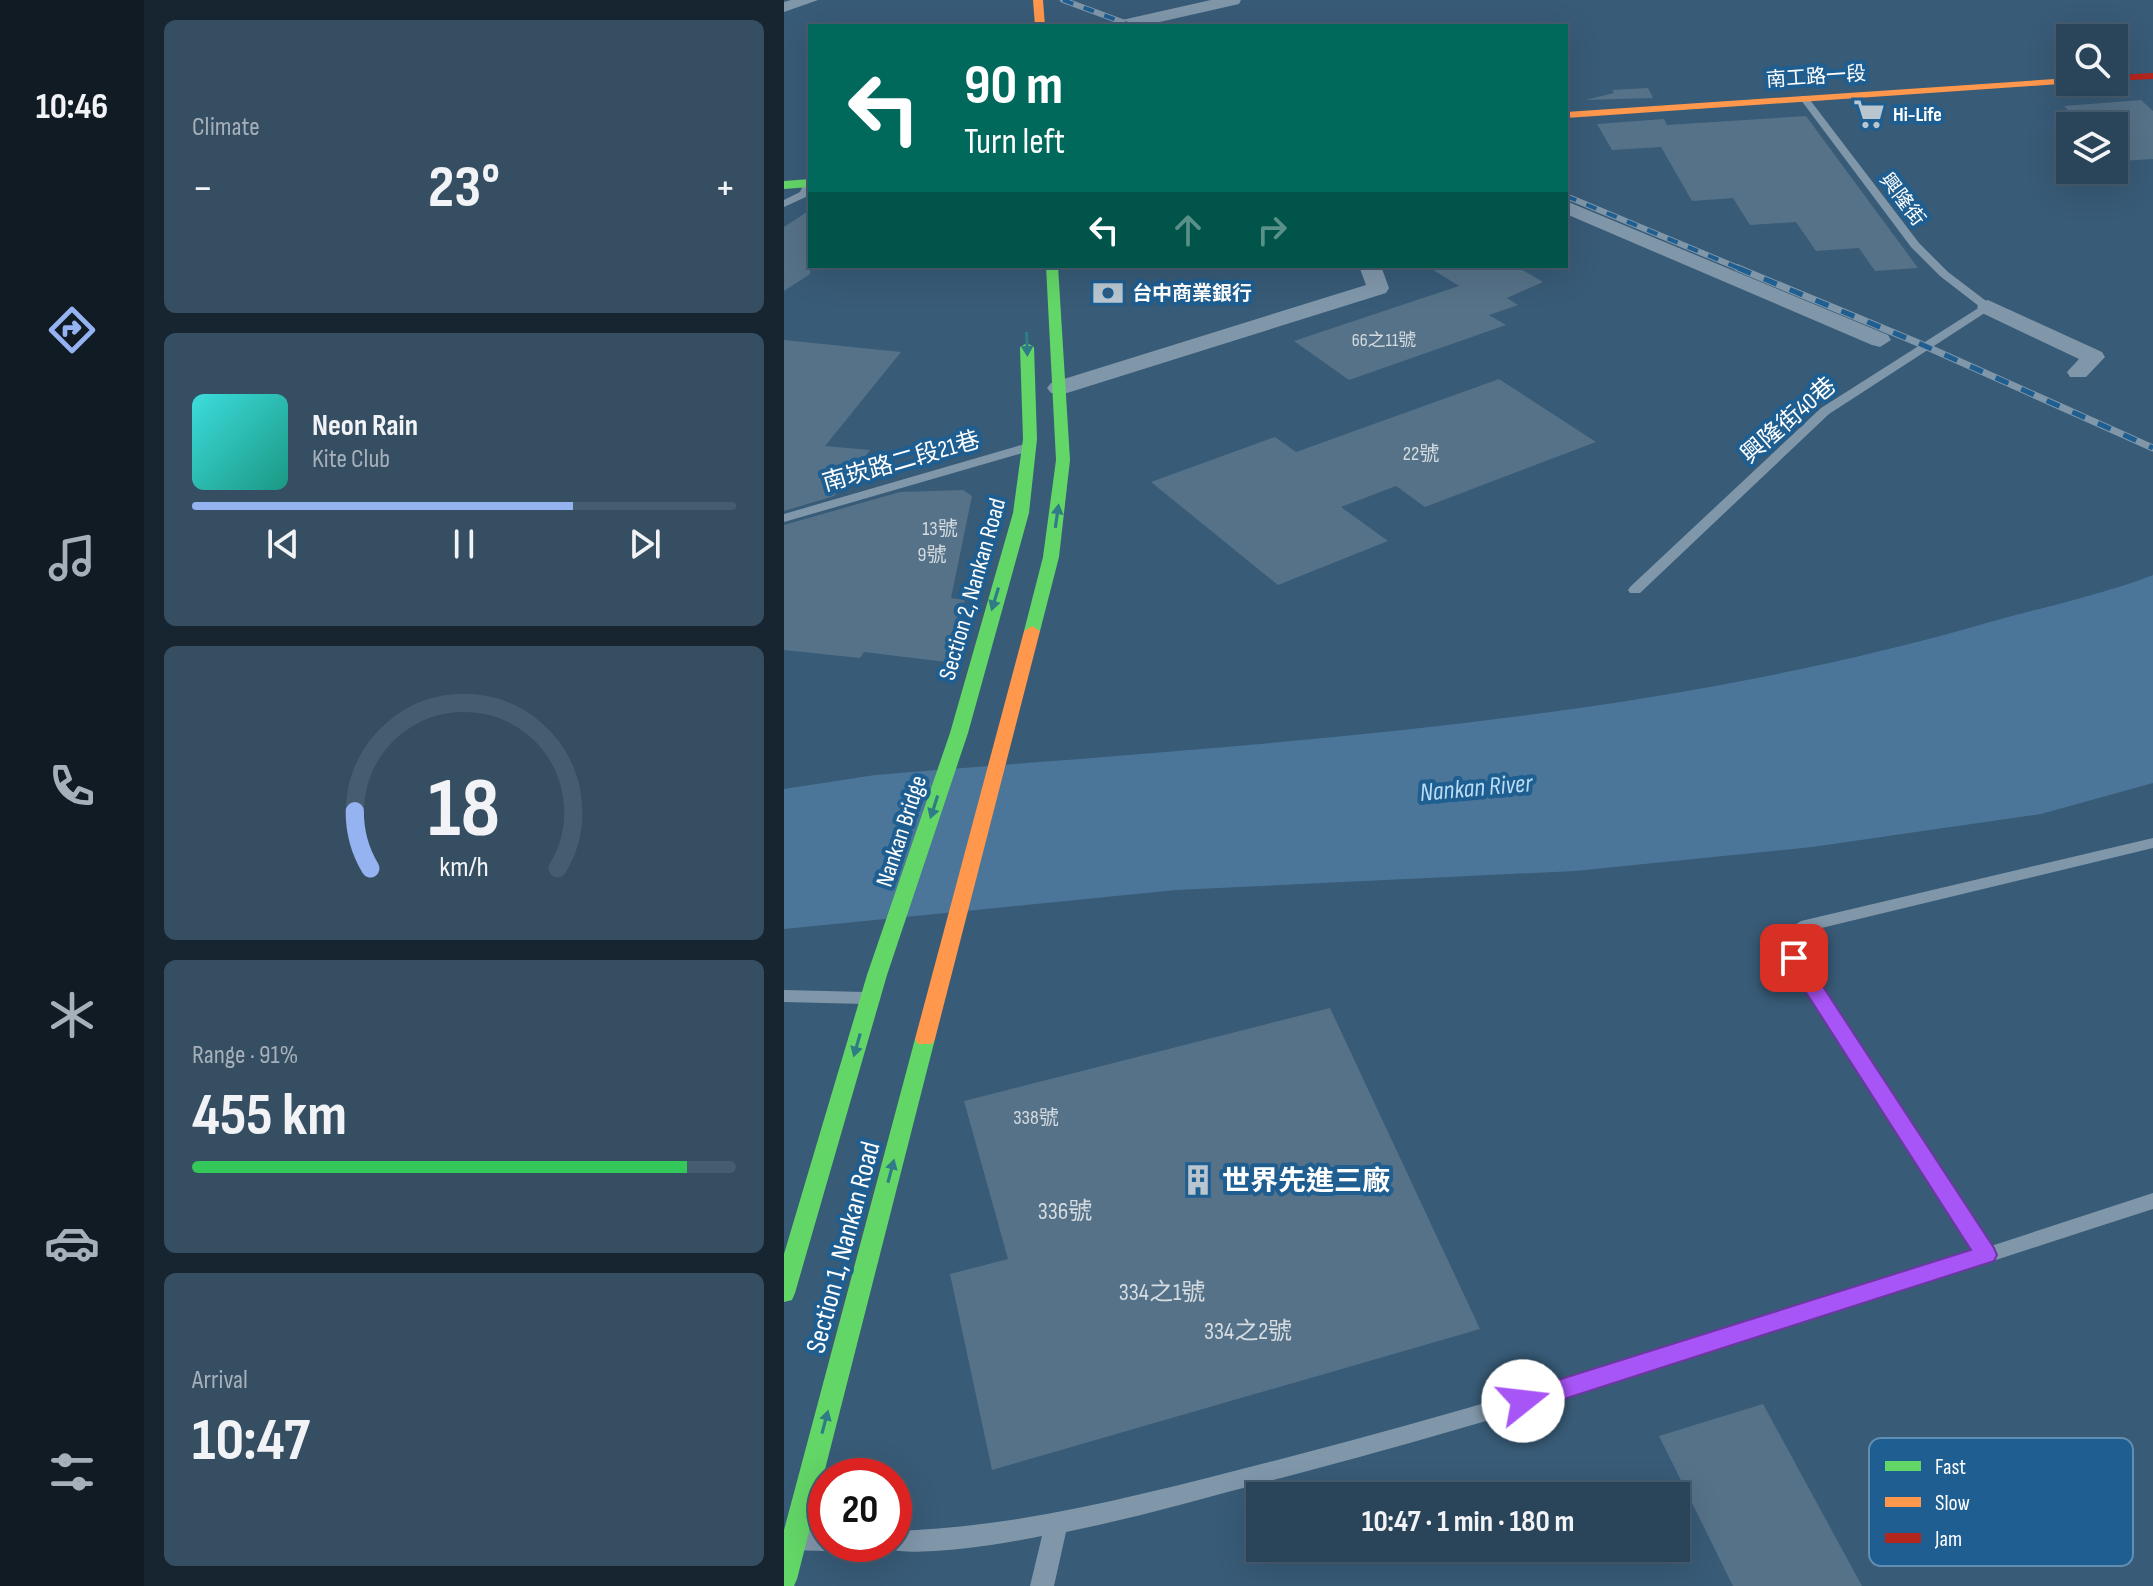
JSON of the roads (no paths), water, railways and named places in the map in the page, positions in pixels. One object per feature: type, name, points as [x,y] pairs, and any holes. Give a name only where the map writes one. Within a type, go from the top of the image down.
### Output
[{"type":"main road","points":[[1014,0],[1039,11]]},
{"type":"main road","points":[[2128,77],[2153,76]]},
{"type":"main road","name":"南工路一段","points":[[1568,115],[2056,82]]},
{"type":"main road","points":[[784,185],[808,188]]},
{"type":"main road","points":[[784,195],[808,188]]},
{"type":"main road","points":[[1052,268],[1059,388]]},
{"type":"main road","name":"Section 2, Nankan Road","points":[[959,733],[1021,513],[1030,446],[1026,331]]},
{"type":"main road","name":"Section 1, Nankan Road","points":[[784,1579],[789,1540],[1051,557],[1063,460],[1059,388]]},
{"type":"main road","name":"Nankan Bridge","points":[[889,944],[959,733]]},
{"type":"main road","name":"Section 1, Nankan Road","points":[[784,1293],[889,944]]},
{"type":"street","points":[[784,7],[810,0]]},
{"type":"street","points":[[1128,24],[1233,0]]},
{"type":"street","points":[[1568,208],[1880,340]]},
{"type":"street","points":[[1059,388],[1378,288],[1371,268]]},
{"type":"street","points":[[1988,307],[2094,357],[2078,372]]},
{"type":"lane","name":"興隆街","points":[[1804,98],[1915,245],[1944,274],[1988,307]]},
{"type":"lane","points":[[784,204],[808,188]]},
{"type":"lane","name":"興隆街40巷","points":[[1635,590],[1825,411],[1988,307]]},
{"type":"lane","name":"南崁路二段21巷","points":[[784,518],[1030,446]]},
{"type":"lane","points":[[1986,1255],[1794,958],[1801,927],[2153,843]]},
{"type":"lane","points":[[784,996],[871,998]]},
{"type":"lane","points":[[912,1542],[1056,1525],[1394,1439],[1551,1393],[2153,1201]]},
{"type":"lane","points":[[1042,1586],[1056,1525]]},
{"type":"water","name":"Nankan River","points":[[2153,575],[2153,783],[2041,814],[1812,847],[1575,871],[1176,890],[784,929],[784,789],[875,775],[1297,741],[1577,708],[1716,686],[1853,657],[2113,589]]},
{"type":"railway","points":[[1063,0],[1128,24]]},
{"type":"railway","points":[[1568,197],[1743,270]]},
{"type":"railway","points":[[1738,268],[1916,342],[2153,448]]},
{"type":"place","name":"Hi-Life","points":[[1869,114]]},
{"type":"place","name":"台中商業銀行","points":[[1108,293]]},
{"type":"place","name":"世界先進三廠","points":[[1198,1180]]}]
